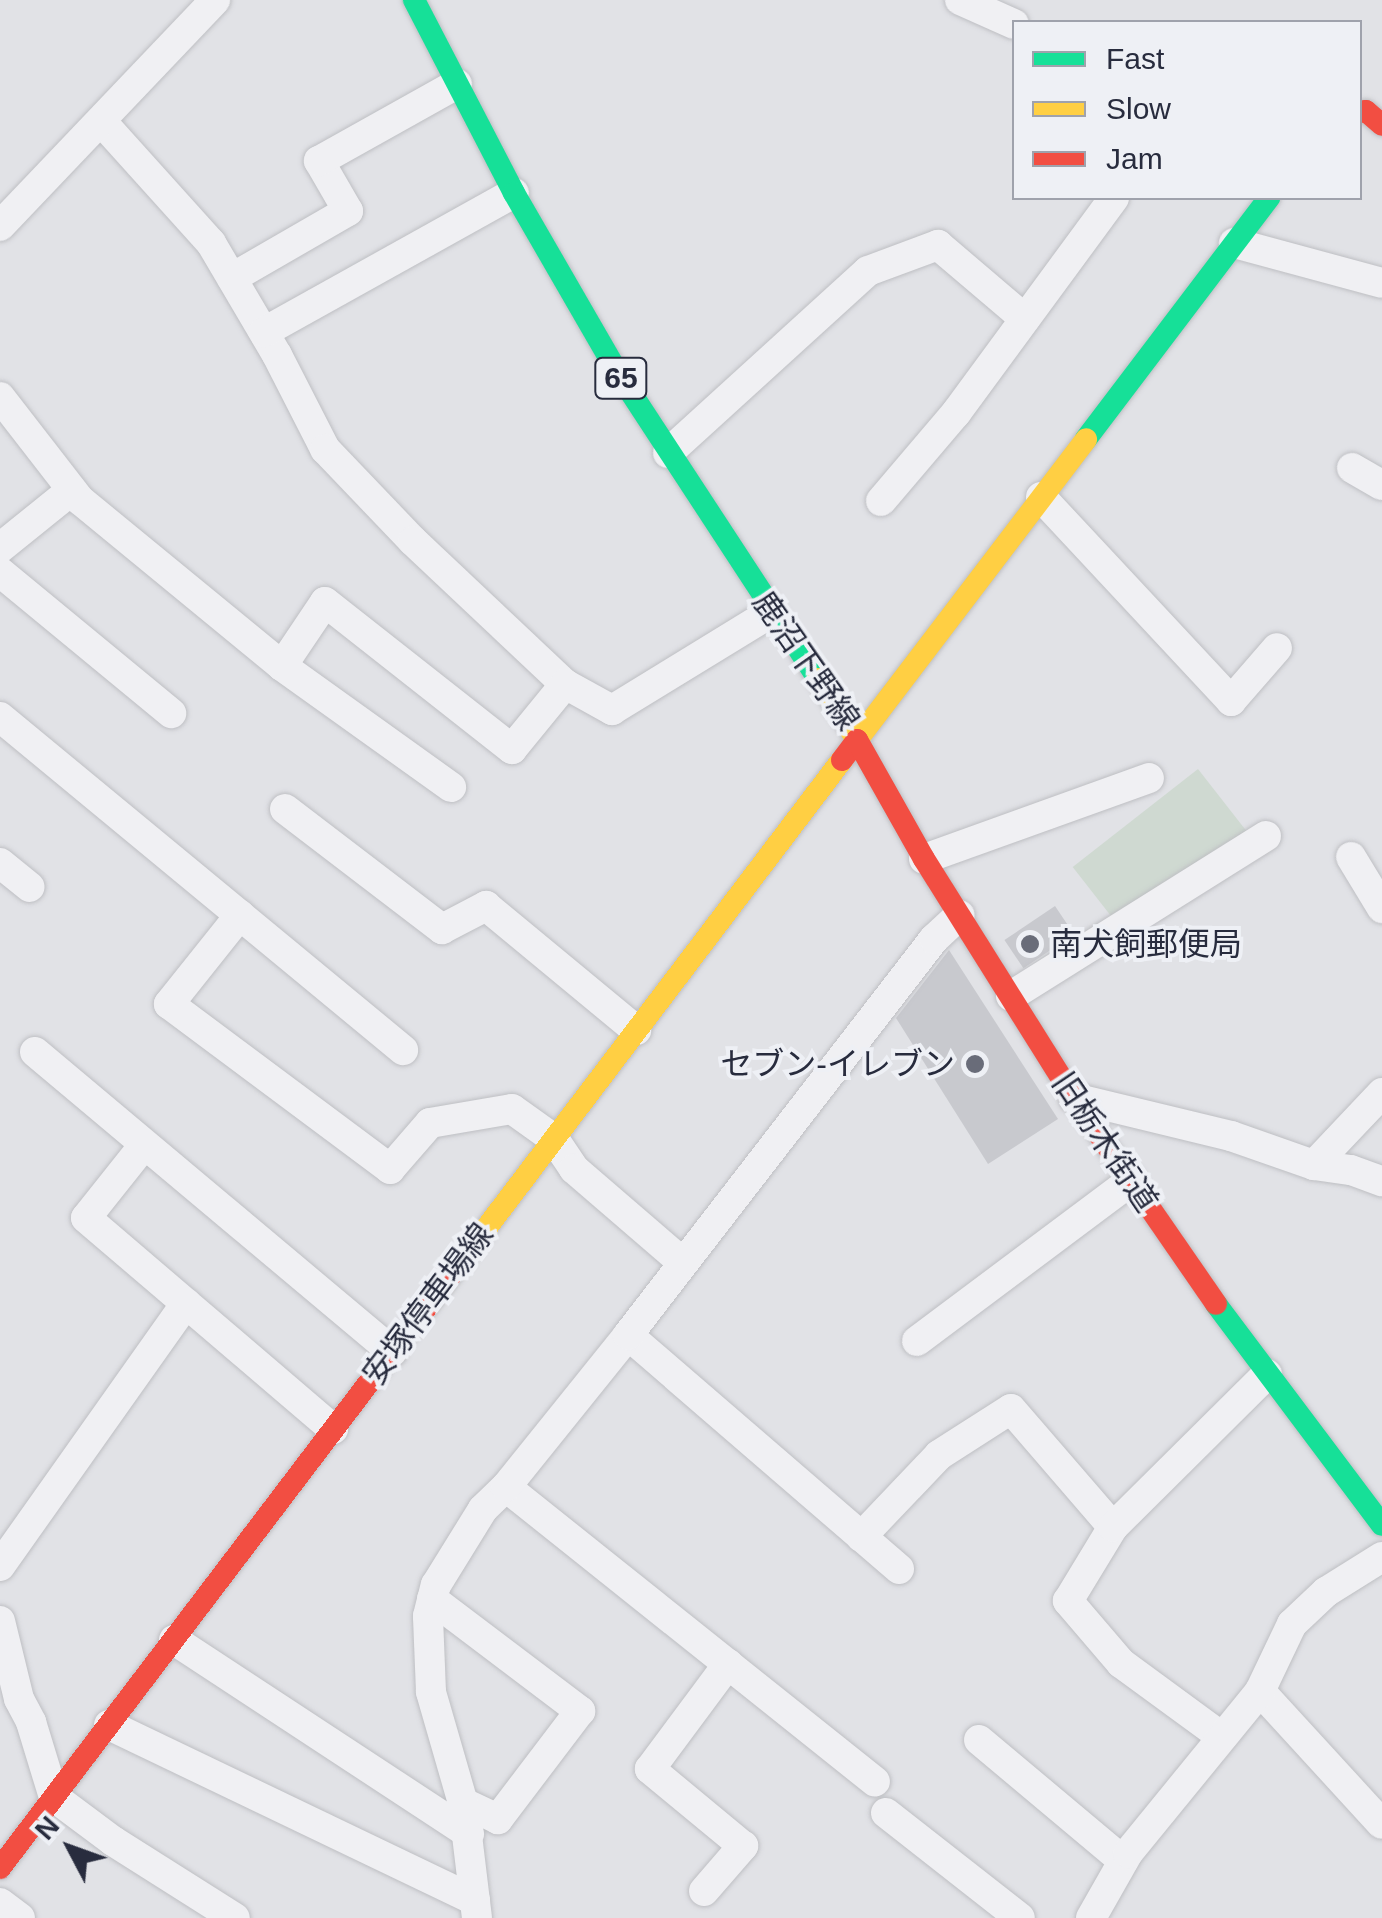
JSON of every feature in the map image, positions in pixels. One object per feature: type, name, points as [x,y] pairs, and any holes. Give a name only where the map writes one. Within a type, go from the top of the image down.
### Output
[{"type":"main road","name":"鹿沼下野線","points":[[414,0],[514,193],[668,453],[857,740],[1267,200]]},
{"type":"main road","name":"旧栃木街道","points":[[857,740],[924,859],[1074,1098],[1267,1374],[1382,1525]]},
{"type":"main road","name":"安塚停車場線","points":[[0,1868],[857,740]]},
{"type":"street","points":[[0,226],[215,0]]},
{"type":"street","points":[[960,0],[1012,23]]},
{"type":"street","points":[[232,278],[348,212],[319,161],[457,84]]},
{"type":"street","points":[[102,122],[211,243],[264,332],[325,449],[414,541],[565,684],[612,710],[770,613]]},
{"type":"street","points":[[264,332],[514,193]]},
{"type":"street","points":[[881,501],[956,413],[1113,200]]},
{"type":"street","points":[[1234,243],[1382,283]]},
{"type":"street","points":[[668,453],[868,271],[938,244],[1025,319]]},
{"type":"street","points":[[0,397],[72,490],[282,666],[452,788]]},
{"type":"street","points":[[1352,468],[1382,485]]},
{"type":"street","points":[[0,548],[72,490]]},
{"type":"street","points":[[1041,497],[1231,701],[1276,648]]},
{"type":"street","points":[[0,572],[172,713]]},
{"type":"street","points":[[282,666],[325,602],[512,749],[565,684]]},
{"type":"street","points":[[0,717],[402,1050]]},
{"type":"street","points":[[924,859],[1149,778]]},
{"type":"street","points":[[286,809],[442,929],[486,906],[636,1030]]},
{"type":"street","points":[[1011,996],[1266,836]]},
{"type":"street","points":[[1351,858],[1382,908]]},
{"type":"street","points":[[0,863],[30,887]]},
{"type":"street","points":[[476,1909],[463,1803],[431,1692],[428,1616],[457,1545],[628,1335],[934,939],[960,914]]},
{"type":"street","points":[[240,916],[168,1004],[390,1169],[430,1122],[512,1109],[554,1139],[574,1168],[682,1262]]},
{"type":"street","points":[[35,1052],[392,1352]]},
{"type":"street","points":[[1314,1165],[1382,1093]]},
{"type":"street","points":[[1074,1098],[1231,1136],[1314,1165],[1351,1170],[1382,1182]]},
{"type":"street","points":[[144,1145],[86,1218],[333,1429]]},
{"type":"street","points":[[917,1341],[1131,1181]]},
{"type":"street","points":[[0,1566],[186,1303]]},
{"type":"street","points":[[628,1335],[899,1569]]},
{"type":"street","points":[[1222,1737],[1121,1662],[1068,1601],[1114,1527],[1267,1374]]},
{"type":"street","points":[[861,1537],[940,1455],[1011,1409],[1114,1527]]},
{"type":"street","points":[[506,1487],[875,1782]]},
{"type":"street","points":[[1091,1918],[1123,1861],[1260,1691],[1292,1624],[1326,1592],[1382,1557]]},
{"type":"street","points":[[432,1600],[580,1711],[498,1819],[463,1803]]},
{"type":"street","points":[[0,1621],[19,1699],[31,1722],[54,1797],[113,1841],[234,1918]]},
{"type":"street","points":[[174,1640],[468,1834]]},
{"type":"street","points":[[704,1891],[743,1846],[650,1769],[728,1664]]},
{"type":"street","points":[[1260,1691],[1382,1824]]},
{"type":"street","points":[[109,1725],[476,1909]]},
{"type":"street","points":[[979,1740],[1123,1861]]},
{"type":"street","points":[[886,1813],[1020,1918]]},
{"type":"street","points":[[0,1903],[20,1918]]},
{"type":"shaded area","points":[[1198,769],[1247,831],[1121,929],[1073,867]]},
{"type":"building","points":[[1055,906],[1074,934],[1023,968],[1004,940]]},
{"type":"building","name":"セブン-イレブン","points":[[949,950],[1058,1119],[988,1164],[896,1018]]},
{"type":"traffic: fast","points":[[414,0],[514,193],[616,370],[818,679]]},
{"type":"traffic: fast","points":[[1086,439],[1267,200]]},
{"type":"traffic: fast","points":[[1216,1304],[1382,1525]]},
{"type":"traffic: slow","points":[[818,679],[857,740],[1086,439]]},
{"type":"traffic: slow","points":[[469,1251],[842,760]]},
{"type":"traffic: jam","points":[[1362,112],[1382,125]]},
{"type":"traffic: jam","points":[[842,760],[857,740],[924,859],[1074,1098],[1216,1304]]},
{"type":"traffic: jam","points":[[0,1868],[469,1251]]},
{"type":"place","name":"南犬飼郵便局","points":[[1030,944]]},
{"type":"place","name":"セブン-イレブン","points":[[975,1064]]}]
